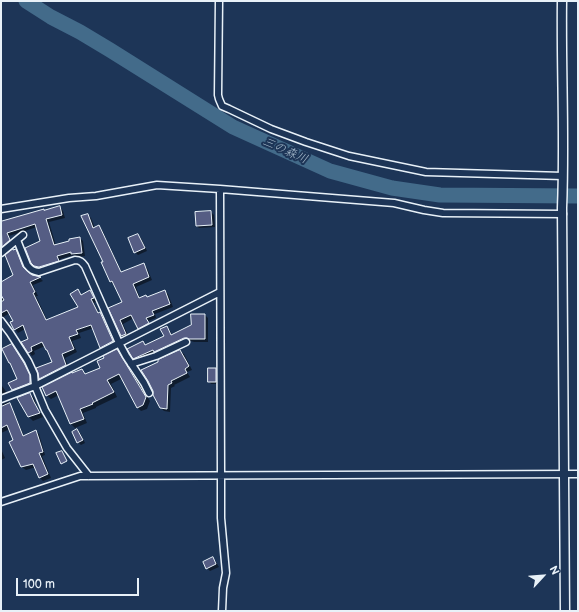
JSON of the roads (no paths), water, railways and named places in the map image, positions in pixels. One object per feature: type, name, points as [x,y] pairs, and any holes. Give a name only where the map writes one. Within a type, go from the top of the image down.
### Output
[{"type":"street","points":[[219,1],[218,95],[222,106],[271,129],[338,153],[426,172],[563,179]]},
{"type":"street","points":[[562,1],[565,611]]},
{"type":"street","points":[[1,209],[69,198],[96,196],[157,185],[394,203],[443,213],[563,211]]},
{"type":"street","points":[[220,189],[221,518],[226,572],[223,588],[222,611]]},
{"type":"street","points":[[1,253],[23,235]]},
{"type":"street","points":[[17,240],[27,265],[35,272],[75,260],[82,262],[119,343],[149,393]]},
{"type":"street","points":[[1,399],[35,386],[220,292]]},
{"type":"street","points":[[1,321],[28,361],[34,374],[35,386],[45,410],[67,448],[89,476]]},
{"type":"street","points":[[131,364],[156,356],[186,342]]},
{"type":"street","points":[[1,502],[80,476],[578,474]]},
{"type":"waterway","name":"三の森川","points":[[26,1],[51,17],[110,50],[233,127],[330,171],[392,188],[440,195],[578,196]]}]
